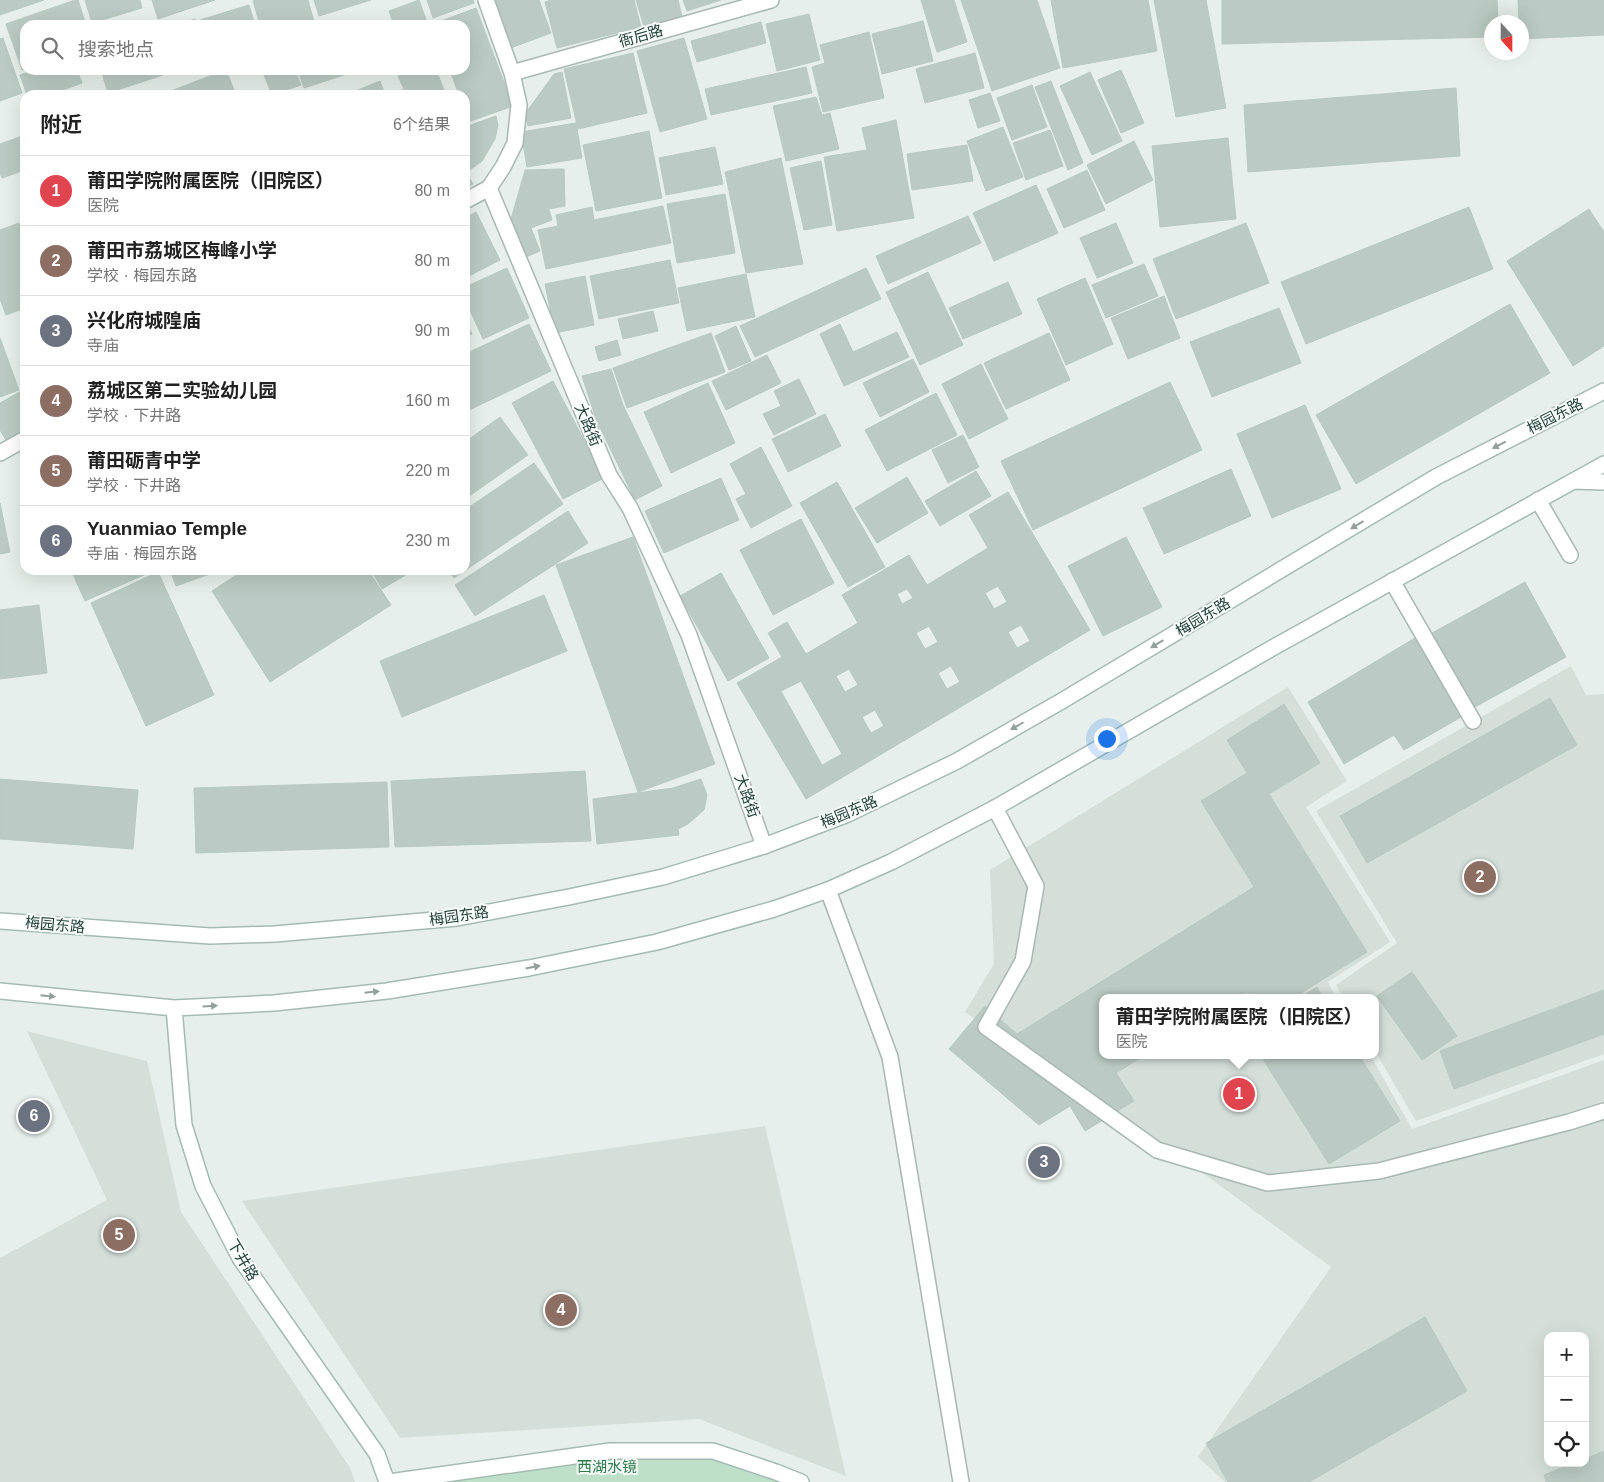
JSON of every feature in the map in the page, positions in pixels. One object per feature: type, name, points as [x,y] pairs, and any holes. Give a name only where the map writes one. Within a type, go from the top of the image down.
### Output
[{"type":"main road","points":[[470,198],[489,188],[503,167],[515,143],[519,105],[512,73],[486,0]]},
{"type":"main road","name":"衙后路","points":[[512,73],[771,0]]},
{"type":"main road","name":"大路街","points":[[489,188],[609,475],[630,508],[689,636],[764,846]]},
{"type":"main road","name":"梅园东路","points":[[0,921],[210,936],[274,934],[457,918],[663,877],[764,846],[848,814],[957,761],[1060,702],[1436,477],[1604,391]]},
{"type":"main road","points":[[0,453],[20,442]]},
{"type":"main road","points":[[0,991],[174,1008],[274,1003],[387,991],[529,968],[657,942],[774,910],[828,890],[891,862],[995,808],[1266,652],[1604,464]]},
{"type":"main road","points":[[1571,481],[1604,482]]},
{"type":"main road","points":[[1538,500],[1570,555]]},
{"type":"main road","points":[[1392,581],[1473,721]]},
{"type":"main road","points":[[995,808],[1036,886],[1023,961],[986,1027],[1157,1150],[1268,1183],[1379,1171],[1604,1112]]},
{"type":"main road","points":[[828,890],[890,1058],[960,1482]]},
{"type":"main road","name":"下井路","points":[[174,1008],[184,1125],[203,1186],[240,1258],[377,1454],[388,1482]]},
{"type":"main road","points":[[388,1482],[610,1451],[713,1451],[801,1482]]},
{"type":"shaded area","points":[[1571,666],[1586,695],[1604,694],[1604,1054],[1416,1121],[1379,1058],[1379,994],[1342,994],[1336,985],[1397,943],[1316,811]]},
{"type":"shaded area","points":[[1288,687],[1347,781],[1306,807],[1390,942],[1328,982],[1334,994],[1099,994],[1099,1059],[1372,1059],[1412,1129],[1604,1060],[1604,1482],[1225,1482],[1198,1457],[1331,1267],[1211,1179],[965,1012],[994,964],[990,870]]},
{"type":"shaded area","points":[[27,1031],[147,1061],[181,1212],[350,1468],[355,1482],[0,1482],[0,1258],[107,1200]]},
{"type":"shaded area","points":[[765,1126],[846,1476],[699,1419],[400,1438],[242,1201]]},
{"type":"green space","name":"西湖水镜","points":[[610,1451],[713,1451],[801,1482],[415,1482]]},
{"type":"building","points":[[0,0],[44,0],[0,15]]},
{"type":"building","points":[[75,0],[78,0],[84,20],[20,20],[20,64],[6,24]]},
{"type":"building","points":[[85,0],[140,0],[142,8],[102,20],[91,20]]},
{"type":"building","points":[[152,0],[215,0],[158,19]]},
{"type":"building","points":[[308,0],[314,20],[259,20],[253,1]]},
{"type":"building","points":[[314,0],[371,0],[319,16]]},
{"type":"building","points":[[419,0],[426,20],[392,20],[389,11]]},
{"type":"building","points":[[427,0],[473,0],[474,3],[433,18]]},
{"type":"building","points":[[490,0],[539,0],[551,33],[508,49]]},
{"type":"building","points":[[551,0],[634,0],[641,27],[557,48],[545,2]]},
{"type":"building","points":[[636,0],[678,0],[682,16],[644,27]]},
{"type":"building","points":[[683,0],[721,0],[687,11]]},
{"type":"building","points":[[921,0],[954,0],[967,42],[937,52]]},
{"type":"building","points":[[961,0],[1037,0],[1060,68],[992,91]]},
{"type":"building","points":[[1051,0],[1148,0],[1157,51],[1063,68]]},
{"type":"building","points":[[1154,0],[1206,0],[1226,108],[1176,117]]},
{"type":"building","points":[[1222,0],[1497,0],[1498,15],[1484,15],[1484,37],[1222,44]]},
{"type":"building","points":[[1518,0],[1604,0],[1604,35],[1529,39],[1529,15],[1519,15]]},
{"type":"building","points":[[249,5],[254,20],[200,20]]},
{"type":"building","points":[[476,8],[513,106],[470,121],[470,90],[457,90],[452,75],[470,75],[470,20],[444,20]]},
{"type":"building","points":[[809,14],[820,60],[777,71],[766,24]]},
{"type":"building","points":[[923,21],[933,61],[882,74],[872,34]]},
{"type":"building","points":[[761,22],[766,43],[697,62],[691,41]]},
{"type":"building","points":[[869,32],[884,98],[823,112],[812,67],[825,63],[820,45]]},
{"type":"building","points":[[3,38],[21,90],[20,94],[0,101],[0,39]]},
{"type":"building","points":[[684,38],[707,119],[660,132],[637,51]]},
{"type":"building","points":[[633,53],[647,113],[578,129],[564,69]]},
{"type":"building","points":[[975,53],[984,88],[925,103],[916,69]]},
{"type":"building","points":[[806,67],[812,93],[711,115],[705,89]]},
{"type":"building","points":[[1121,70],[1144,123],[1121,133],[1098,80]]},
{"type":"building","points":[[562,72],[571,118],[528,126],[525,114],[554,74]]},
{"type":"building","points":[[1090,72],[1122,141],[1092,155],[1060,86]]},
{"type":"building","points":[[20,75],[79,75],[82,83],[63,90],[25,90]]},
{"type":"building","points":[[103,75],[163,75],[117,90],[107,90]]},
{"type":"building","points":[[212,75],[228,75],[234,90],[174,90]]},
{"type":"building","points":[[264,75],[297,75],[301,85],[286,90],[270,90]]},
{"type":"building","points":[[300,75],[344,75],[304,88]]},
{"type":"building","points":[[438,75],[444,90],[402,90],[404,89],[398,76]]},
{"type":"building","points":[[380,81],[383,90],[358,90]]},
{"type":"building","points":[[1051,81],[1083,163],[1068,170],[1035,87]]},
{"type":"building","points":[[1032,85],[1047,127],[1012,140],[997,98]]},
{"type":"building","points":[[1456,88],[1460,156],[1248,172],[1244,105]]},
{"type":"building","points":[[990,93],[1000,121],[978,128],[969,100]]},
{"type":"building","points":[[816,97],[822,115],[830,113],[839,149],[786,161],[773,106]]},
{"type":"building","points":[[496,116],[498,125],[495,139],[482,161],[470,170],[470,125]]},
{"type":"building","points":[[896,120],[914,218],[837,231],[824,157],[867,150],[862,128]]},
{"type":"building","points":[[576,123],[582,158],[527,167],[521,132]]},
{"type":"building","points":[[1003,127],[1023,177],[986,191],[967,141]]},
{"type":"building","points":[[1050,130],[1063,166],[1026,180],[1013,143]]},
{"type":"building","points":[[649,131],[662,198],[596,211],[583,145]]},
{"type":"building","points":[[20,137],[20,172],[2,178],[0,173],[0,144]]},
{"type":"building","points":[[1228,138],[1236,219],[1160,227],[1152,146]]},
{"type":"building","points":[[1134,141],[1153,180],[1106,204],[1087,165]]},
{"type":"building","points":[[967,145],[973,181],[912,190],[907,154]]},
{"type":"building","points":[[715,147],[723,184],[666,195],[659,158]]},
{"type":"building","points":[[781,158],[803,264],[746,273],[725,172]]},
{"type":"building","points":[[821,161],[832,225],[804,230],[790,168]]},
{"type":"building","points":[[564,169],[565,206],[549,209],[552,220],[531,228],[540,251],[526,257],[510,223],[525,170]]},
{"type":"building","points":[[1087,170],[1105,210],[1064,228],[1047,189]]},
{"type":"building","points":[[1036,185],[1058,233],[994,261],[973,213]]},
{"type":"building","points":[[725,194],[735,253],[677,263],[667,204]]},
{"type":"building","points":[[663,206],[671,243],[546,269],[538,230],[558,226],[556,215],[592,207],[594,220]]},
{"type":"building","points":[[1469,207],[1493,269],[1306,344],[1281,282]]},
{"type":"building","points":[[1589,209],[1604,232],[1604,346],[1573,366],[1507,261]]},
{"type":"building","points":[[476,212],[500,260],[470,275],[470,215]]},
{"type":"building","points":[[968,216],[981,243],[888,284],[876,256]]},
{"type":"building","points":[[19,223],[20,226],[20,310],[6,315],[0,299],[0,230]]},
{"type":"building","points":[[1116,223],[1133,263],[1097,278],[1080,238]]},
{"type":"building","points":[[1246,223],[1269,283],[1176,319],[1153,259]]},
{"type":"building","points":[[670,260],[679,303],[599,319],[590,276]]},
{"type":"building","points":[[1144,264],[1158,296],[1106,318],[1092,285]]},
{"type":"building","points":[[507,268],[529,318],[483,339],[470,310],[470,285]]},
{"type":"building","points":[[866,268],[881,299],[755,357],[740,326]]},
{"type":"building","points":[[928,272],[963,345],[920,365],[886,292]]},
{"type":"building","points":[[746,274],[755,317],[687,331],[678,288]]},
{"type":"building","points":[[585,276],[594,325],[555,333],[545,284]]},
{"type":"building","points":[[1085,278],[1113,344],[1066,365],[1037,299]]},
{"type":"building","points":[[1008,282],[1022,314],[963,339],[949,308]]},
{"type":"building","points":[[1164,296],[1180,338],[1128,359],[1111,318]]},
{"type":"building","points":[[1510,304],[1550,373],[1356,484],[1316,415]]},
{"type":"building","points":[[1279,308],[1301,363],[1212,397],[1190,342]]},
{"type":"building","points":[[653,311],[658,331],[623,339],[618,319]]},
{"type":"building","points":[[529,324],[551,371],[470,410],[470,352]]},
{"type":"building","points":[[840,324],[853,352],[897,332],[909,357],[844,386],[820,334]]},
{"type":"building","points":[[736,326],[751,361],[729,370],[715,336]]},
{"type":"building","points":[[711,333],[725,372],[627,408],[613,368]]},
{"type":"building","points":[[1049,333],[1070,380],[1006,409],[984,363]]},
{"type":"building","points":[[0,338],[19,390],[0,397]]},
{"type":"building","points":[[617,340],[621,355],[599,361],[595,347]]},
{"type":"building","points":[[767,355],[781,383],[726,410],[712,381]]},
{"type":"building","points":[[913,359],[929,392],[880,417],[863,383]]},
{"type":"building","points":[[981,364],[1008,419],[969,439],[942,384]]},
{"type":"building","points":[[611,369],[623,405],[662,486],[635,500],[596,419],[582,376]]},
{"type":"building","points":[[799,379],[816,414],[774,435],[763,414],[781,406],[774,391]]},
{"type":"building","points":[[553,381],[604,478],[563,499],[512,403]]},
{"type":"building","points":[[1170,382],[1202,450],[1033,530],[1001,461]]},
{"type":"building","points":[[708,383],[735,443],[671,473],[644,412]]},
{"type":"building","points":[[20,392],[20,434],[7,442],[0,430],[0,403]]},
{"type":"building","points":[[936,393],[957,435],[887,471],[865,430]]},
{"type":"building","points":[[1305,405],[1341,489],[1272,518],[1237,434]]},
{"type":"building","points":[[825,414],[841,446],[788,472],[772,439]]},
{"type":"building","points":[[500,417],[528,455],[470,496],[470,438]]},
{"type":"building","points":[[963,435],[979,467],[948,483],[932,450]]},
{"type":"building","points":[[761,447],[792,506],[751,528],[736,499],[746,494],[730,464]]},
{"type":"building","points":[[534,463],[563,504],[470,567],[470,507]]},
{"type":"building","points":[[1231,469],[1251,516],[1164,554],[1143,508]]},
{"type":"building","points":[[976,471],[991,496],[940,526],[925,501]]},
{"type":"building","points":[[907,477],[928,513],[877,543],[855,508]]},
{"type":"building","points":[[721,478],[739,520],[664,553],[645,511]]},
{"type":"building","points":[[837,482],[885,567],[848,587],[800,503]]},
{"type":"building","points":[[1008,492],[1090,630],[806,799],[737,683],[782,657],[768,633],[787,622],[806,654],[858,623],[842,595],[909,555],[927,585],[988,548],[969,515]],"holes":[[[998,586],[1007,602],[994,609],[985,593]],[[907,589],[913,598],[902,604],[897,594]],[[1021,625],[1030,641],[1017,648],[1008,632]],[[929,626],[938,642],[925,649],[916,633]],[[951,666],[960,682],[947,689],[938,673]],[[849,669],[858,685],[845,692],[836,676]],[[801,681],[842,754],[822,765],[781,691]],[[875,710],[884,726],[871,733],[862,717]]]},
{"type":"building","points":[[0,503],[10,552],[0,554]]},
{"type":"building","points":[[568,511],[588,543],[475,616],[455,585]]},
{"type":"building","points":[[801,519],[834,583],[773,615],[740,550]]},
{"type":"building","points":[[633,537],[715,764],[638,792],[556,565]]},
{"type":"building","points":[[1126,537],[1162,607],[1103,636],[1068,566]]},
{"type":"building","points":[[721,573],[769,658],[728,681],[680,596]]},
{"type":"building","points":[[73,575],[144,575],[85,601]]},
{"type":"building","points":[[152,575],[159,575],[214,695],[146,726],[91,603]]},
{"type":"building","points":[[172,575],[207,575],[176,586]]},
{"type":"building","points":[[236,575],[371,575],[391,605],[270,682],[212,591]]},
{"type":"building","points":[[374,575],[406,575],[382,589]]},
{"type":"building","points":[[1525,582],[1566,657],[1473,708],[1432,633]]},
{"type":"building","points":[[544,595],[567,651],[402,717],[380,661]]},
{"type":"building","points":[[39,605],[47,673],[0,679],[0,610]]},
{"type":"building","points":[[1415,638],[1461,717],[1404,750],[1394,735],[1344,764],[1308,702]]},
{"type":"building","points":[[1550,698],[1577,745],[1367,863],[1340,816]]},
{"type":"building","points":[[1284,704],[1320,763],[1269,794],[1367,952],[1299,994],[1249,994],[1248,992],[1245,994],[1099,994],[1099,1059],[1139,1059],[1116,1073],[1134,1101],[1085,1131],[1070,1106],[1039,1125],[949,1049],[985,1006],[1017,1034],[1254,887],[1201,801],[1247,773],[1227,740]]},
{"type":"building","points":[[585,771],[591,841],[395,847],[391,781]]},
{"type":"building","points":[[0,779],[138,790],[133,849],[0,839]]},
{"type":"building","points":[[701,779],[707,795],[704,810],[688,824],[678,829],[679,835],[597,844],[593,799],[673,788]]},
{"type":"building","points":[[387,782],[389,847],[196,853],[194,788]]},
{"type":"building","points":[[1412,972],[1457,1036],[1422,1060],[1379,999],[1379,995]]},
{"type":"building","points":[[1317,987],[1321,994],[1306,994]]},
{"type":"building","points":[[1604,990],[1604,1034],[1454,1089],[1440,1051]]},
{"type":"building","points":[[1263,1059],[1361,1059],[1400,1121],[1329,1164]]},
{"type":"building","points":[[1425,1317],[1467,1391],[1309,1482],[1228,1482],[1206,1443]]},
{"type":"building","points":[[1604,1451],[1604,1482],[1546,1482],[1544,1475],[1564,1467],[1589,1467],[1589,1457]]},
{"type":"place","name":"莆田市荔城区梅峰小学","points":[[1480,877]]},
{"type":"place","name":"莆田学院附属医院（旧院区）","points":[[1239,1094]]},
{"type":"place","name":"Yuanmiao Temple","points":[[34,1116]]},
{"type":"place","name":"兴化府城隍庙","points":[[1044,1162]]},
{"type":"place","name":"莆田砺青中学","points":[[119,1235]]},
{"type":"place","name":"荔城区第二实验幼儿园","points":[[561,1310]]}]
